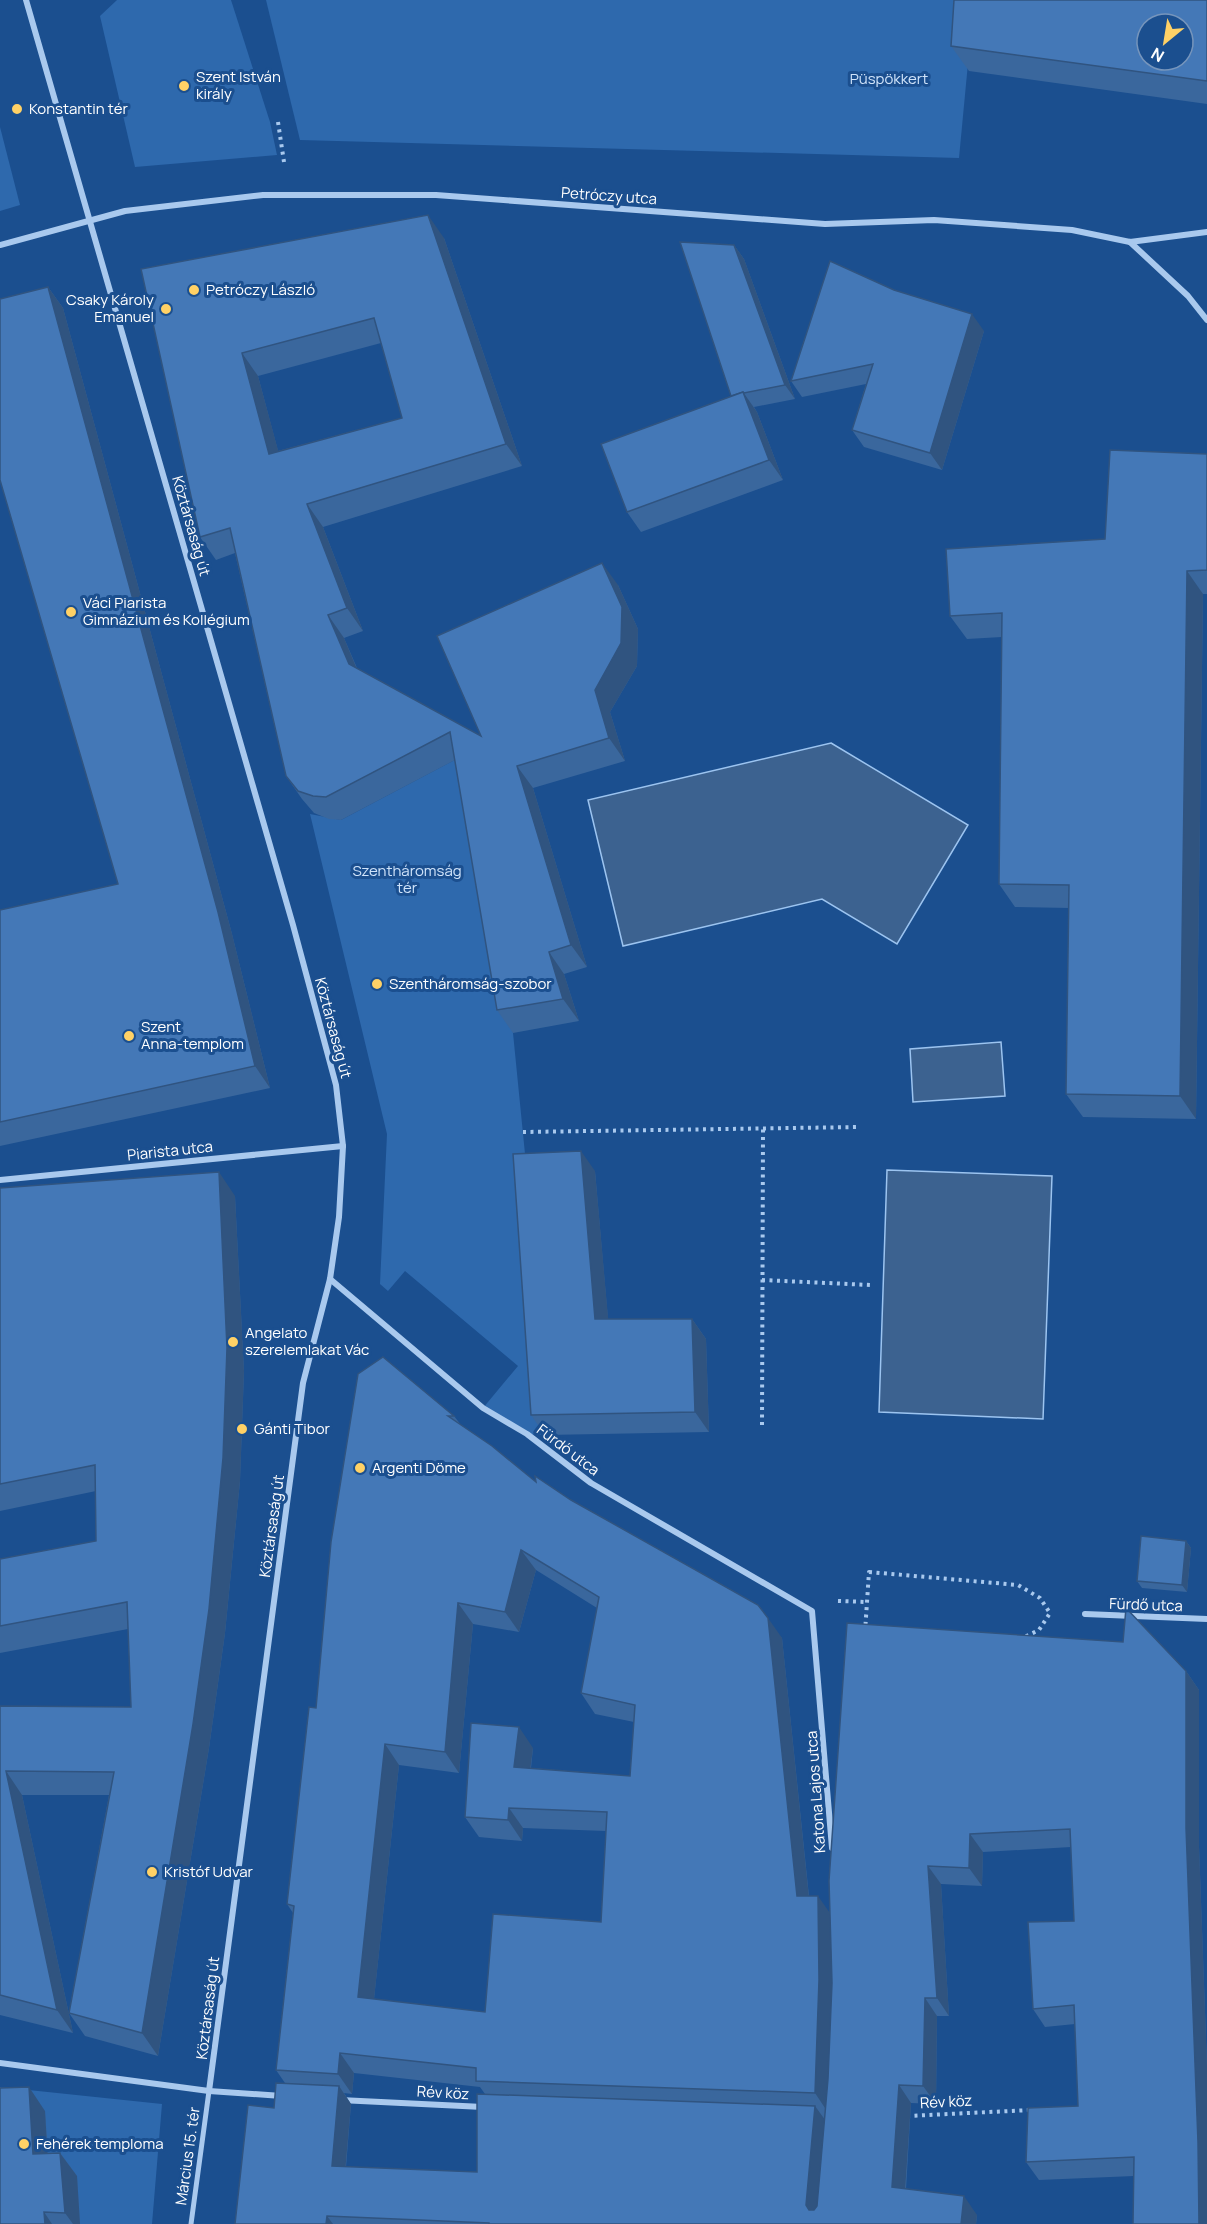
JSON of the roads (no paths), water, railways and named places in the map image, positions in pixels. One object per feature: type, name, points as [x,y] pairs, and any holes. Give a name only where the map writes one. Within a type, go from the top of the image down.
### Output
[{"type":"street","name":"Köztársaság út","points":[[26,0],[88,222],[107,274],[293,925],[336,1085],[343,1146],[339,1217],[330,1279],[303,1383],[209,2091]]},
{"type":"street","name":"Petróczy utca","points":[[88,222],[125,211],[263,195],[436,195],[825,224],[934,220],[1072,230],[1130,242],[1207,232]]},
{"type":"street","points":[[0,245],[88,222]]},
{"type":"street","points":[[1130,242],[1188,296],[1207,320]]},
{"type":"street","name":"Piarista utca","points":[[0,1180],[343,1146]]},
{"type":"street","name":"Fürdő utca","points":[[330,1279],[483,1408],[527,1434],[591,1483],[812,1611]]},
{"type":"street","name":"Katona Lajos utca","points":[[812,1611],[832,1853]]},
{"type":"street","name":"Fürdő utca","points":[[1085,1614],[1207,1619]]},
{"type":"street","points":[[0,2063],[209,2091],[293,2096]]},
{"type":"street","name":"Március 15. tér","points":[[191,2224],[209,2091]]},
{"type":"street","name":"Rév köz","points":[[328,2099],[490,2107]]},
{"type":"place","name":"Szent István király","points":[[184,86]]},
{"type":"place","name":"Konstantin tér","points":[[17,109]]},
{"type":"place","name":"Petróczy László","points":[[194,290]]},
{"type":"place","name":"Csaky Károly Emanuel","points":[[166,309]]},
{"type":"place","name":"Váci Piarista Gimnázium és Kollégium","points":[[71,612]]},
{"type":"place","name":"Szentháromság-szobor","points":[[377,984]]},
{"type":"place","name":"Szent Anna-templom","points":[[129,1036]]},
{"type":"place","name":"Angelato szerelemlakat Vác","points":[[233,1342]]},
{"type":"place","name":"Gánti Tibor","points":[[242,1429]]},
{"type":"place","name":"Argenti Döme","points":[[360,1468]]},
{"type":"place","name":"Kristóf Udvar","points":[[152,1872]]},
{"type":"place","name":"Fehérek temploma","points":[[24,2144]]},
{"type":"park label","name":"Püspökkert","points":[[889,79]]},
{"type":"park label","name":"Szentháromság tér","points":[[407,880]]}]
